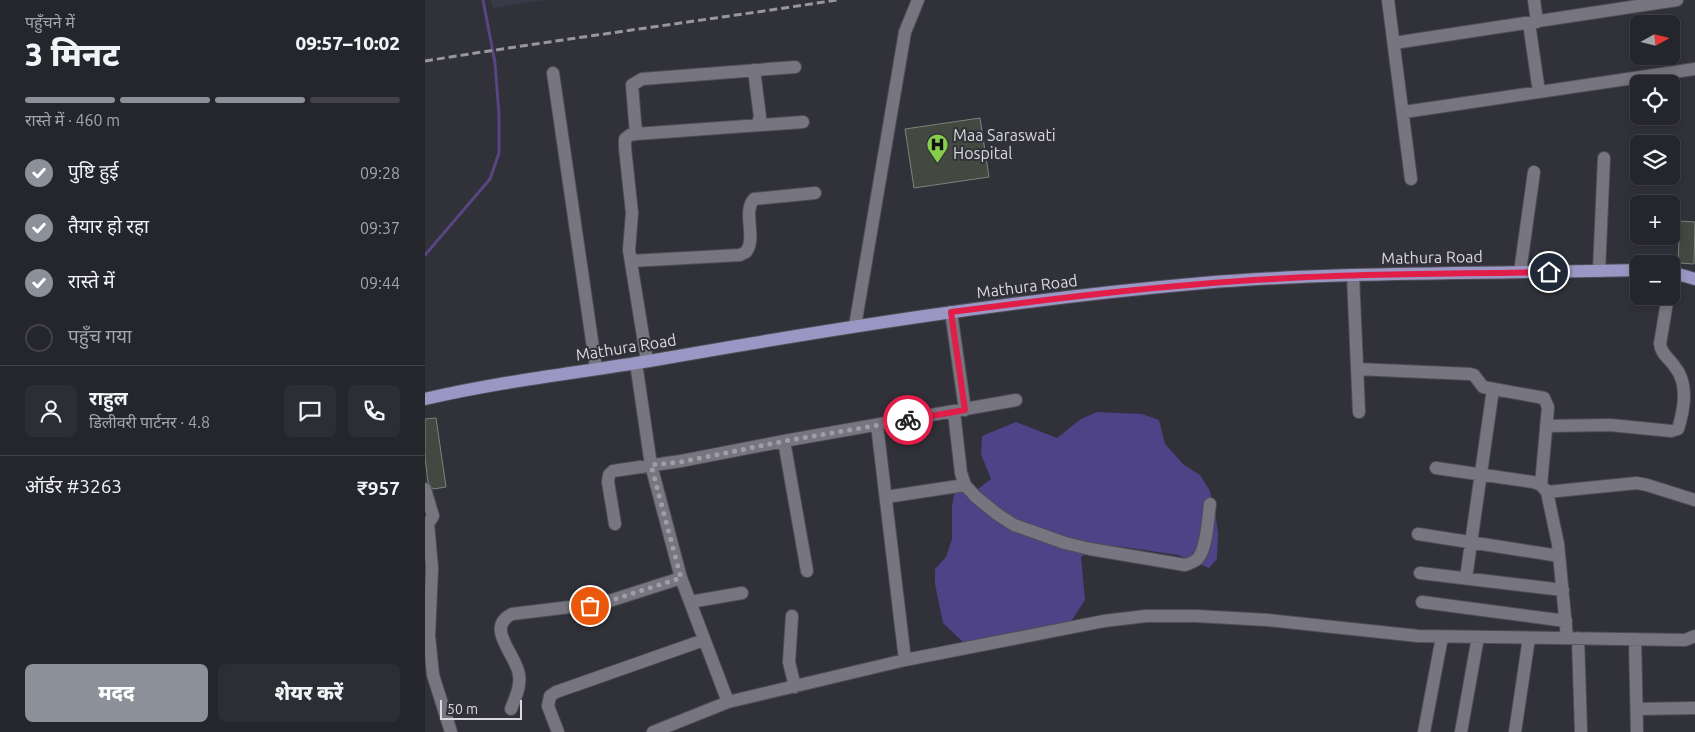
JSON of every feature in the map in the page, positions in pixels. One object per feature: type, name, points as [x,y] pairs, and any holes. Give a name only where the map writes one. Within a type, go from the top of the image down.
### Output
[{"type":"main road","name":"Mathura Road","points":[[425,399],[497,383],[641,362],[855,326],[951,312],[1119,292],[1195,284],[1353,275],[1630,270]]},
{"type":"main road","points":[[1680,276],[1695,279]]},
{"type":"street","points":[[855,326],[905,32],[918,0]]},
{"type":"street","points":[[1388,0],[1404,112],[1411,180]]},
{"type":"street","points":[[1534,0],[1533,22],[1539,92]]},
{"type":"street","points":[[1394,43],[1677,0]]},
{"type":"street","points":[[636,134],[632,93],[633,85],[642,79],[795,67]]},
{"type":"street","points":[[1404,112],[1695,69]]},
{"type":"street","points":[[754,70],[760,117],[757,125]]},
{"type":"street","points":[[553,73],[596,368]]},
{"type":"street","points":[[728,702],[681,578],[651,465],[629,250],[632,213],[625,140],[630,135],[636,134],[803,122]]},
{"type":"street","points":[[1599,271],[1604,158]]},
{"type":"street","points":[[1520,272],[1534,172]]},
{"type":"street","points":[[631,261],[740,255],[749,248],[750,207],[754,200],[815,193]]},
{"type":"street","points":[[1353,275],[1359,412]]},
{"type":"street","points":[[1546,426],[1610,425],[1675,431],[1678,429],[1689,408],[1680,375],[1660,347],[1667,305]]},
{"type":"street","points":[[951,312],[959,411],[961,472],[965,485],[976,497],[997,514],[1014,526],[1089,550],[1185,565],[1193,563],[1199,558],[1203,547],[1210,504]]},
{"type":"street","points":[[1357,369],[1470,374],[1474,375],[1483,387],[1544,398],[1548,407],[1544,488],[1559,556],[1565,621],[1573,638],[1581,732]]},
{"type":"street","points":[[1465,578],[1493,388]]},
{"type":"street","points":[[615,524],[608,482],[609,476],[613,472],[681,462],[785,441],[1016,400]]},
{"type":"street","points":[[877,425],[905,660]]},
{"type":"street","points":[[785,441],[807,571]]},
{"type":"street","points":[[1436,468],[1533,482],[1544,488],[1647,484],[1695,500]]},
{"type":"street","points":[[886,497],[965,485]]},
{"type":"street","points":[[425,489],[433,516],[428,524],[432,568],[427,633],[433,675],[451,732]]},
{"type":"street","points":[[1418,534],[1559,556]]},
{"type":"street","points":[[1420,573],[1563,590]]},
{"type":"street","points":[[511,709],[519,684],[519,677],[518,669],[500,633],[501,624],[505,617],[512,614],[603,603],[681,578]]},
{"type":"street","points":[[690,602],[742,593]]},
{"type":"street","points":[[1422,602],[1565,621]]},
{"type":"street","points":[[791,616],[789,662],[795,687]]},
{"type":"street","points":[[653,732],[728,702],[905,660],[1104,621],[1146,616],[1196,616],[1268,620],[1418,636],[1685,640],[1695,636]]},
{"type":"street","points":[[1424,732],[1442,636]]},
{"type":"street","points":[[1461,732],[1478,637]]},
{"type":"street","points":[[1515,732],[1529,638]]},
{"type":"street","points":[[1635,639],[1637,732]]},
{"type":"street","points":[[558,732],[548,706],[550,696],[555,692],[704,640]]},
{"type":"street","points":[[1637,709],[1695,708]]},
{"type":"shaded area","points":[[491,0],[544,0],[493,8]]},
{"type":"shaded area","points":[[1097,412],[1142,414],[1159,420],[1165,444],[1184,465],[1200,475],[1210,491],[1218,534],[1217,559],[1209,568],[1178,555],[1124,547],[1102,546],[1081,557],[1085,600],[1072,620],[1024,638],[963,642],[943,623],[935,584],[935,569],[946,557],[952,539],[952,506],[955,489],[974,492],[991,479],[981,454],[982,436],[1016,422],[1057,438],[1081,419]]},
{"type":"building","points":[[980,118],[989,177],[914,188],[905,129]]},
{"type":"building","points":[[1680,221],[1695,222],[1694,264],[1680,263],[1680,255],[1678,255]]},
{"type":"building","points":[[436,418],[446,487],[433,489],[428,482],[425,457],[425,419]]},
{"type":"waterway","points":[[425,255],[490,179],[499,153],[499,115],[495,63],[483,0]]},
{"type":"railway","points":[[425,61],[837,0]]},
{"type":"way so far","points":[[590,606],[681,578],[651,465],[681,462],[785,441],[908,420]]},
{"type":"place","name":"Maa Saraswati Hospital","points":[[937,163]]},
{"type":"route","points":[[908,420],[965,410],[951,312],[1205,283],[1380,274],[1549,272]]}]
